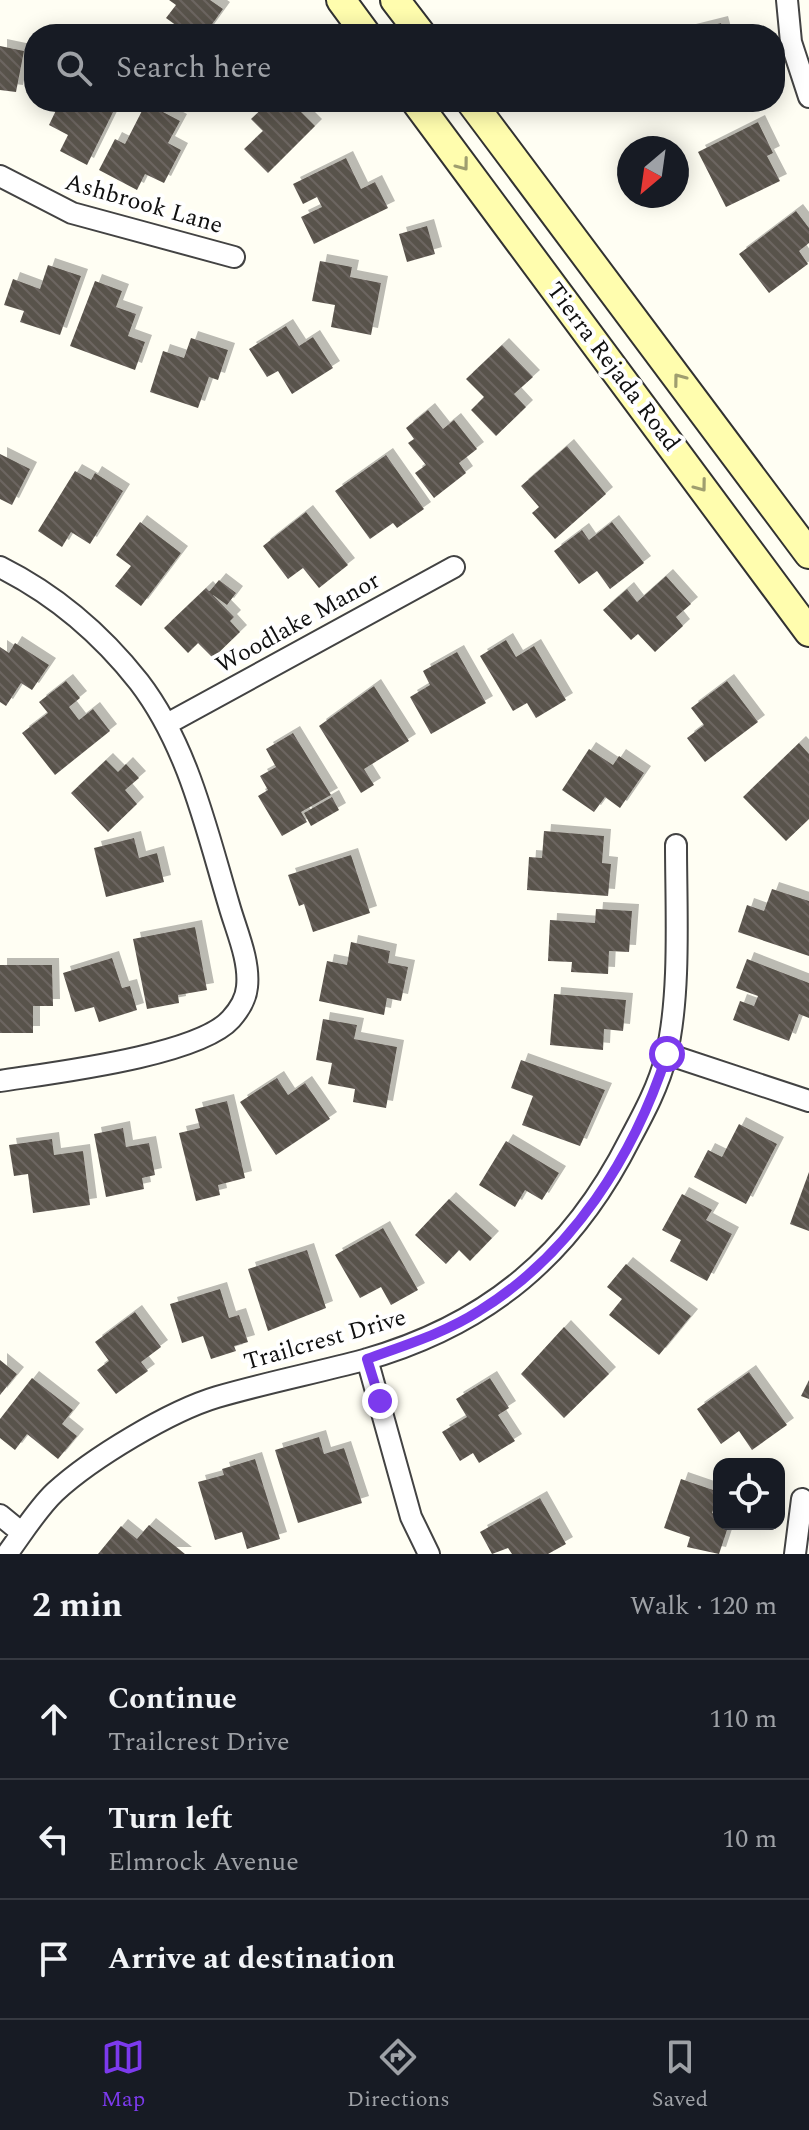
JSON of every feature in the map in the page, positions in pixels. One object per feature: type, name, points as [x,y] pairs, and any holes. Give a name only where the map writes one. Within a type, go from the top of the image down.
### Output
[{"type":"main road","points":[[341,0],[359,24]]},
{"type":"main road","points":[[395,0],[413,24]]},
{"type":"main road","name":"Tierra Rejada Road","points":[[423,112],[809,632]]},
{"type":"main road","name":"Tierra Rejada Road","points":[[478,112],[809,554]]},
{"type":"street","points":[[787,0],[791,42],[809,97]]},
{"type":"street","name":"Ashbrook Lane","points":[[0,176],[45,203],[72,213],[234,257]]},
{"type":"street","points":[[0,567],[76,616],[122,662],[167,724],[182,757],[245,960],[245,998],[234,1017],[201,1038],[151,1053],[0,1081]]},
{"type":"street","name":"Woodlake Manor","points":[[167,724],[454,567]]},
{"type":"street","name":"Trailcrest Drive","points":[[7,1554],[54,1493],[90,1466],[190,1407],[367,1359],[432,1335],[478,1312],[537,1269],[575,1228],[617,1165],[648,1104],[667,1054],[671,1020],[676,845]]},
{"type":"street","points":[[667,1054],[809,1101]]},
{"type":"street","points":[[367,1359],[411,1517],[429,1554]]},
{"type":"street","points":[[795,1554],[802,1499]]},
{"type":"street","points":[[0,1515],[22,1533]]},
{"type":"building","points":[[169,0],[210,0],[223,9],[212,24],[174,24],[166,18],[176,5]]},
{"type":"building","points":[[0,46],[24,51],[16,92],[0,90]]},
{"type":"building","points":[[55,112],[113,112],[87,165],[60,151],[68,135],[49,125]]},
{"type":"building","points":[[141,112],[163,112],[180,121],[168,143],[181,150],[164,183],[145,174],[137,190],[99,170],[115,139],[125,144]]},
{"type":"building","points":[[258,112],[301,112],[315,126],[268,173],[244,149],[263,131],[251,119]]},
{"type":"building","points":[[758,122],[773,153],[767,156],[780,181],[726,207],[698,152]]},
{"type":"building","points":[[346,158],[361,189],[375,182],[388,208],[314,244],[301,217],[322,207],[317,197],[303,204],[293,184]]},
{"type":"building","points":[[796,211],[809,228],[809,243],[799,251],[808,264],[769,293],[739,254]]},
{"type":"building","points":[[427,226],[435,254],[407,262],[399,234]]},
{"type":"building","points":[[320,261],[352,267],[350,277],[381,283],[371,335],[331,327],[335,305],[312,301]]},
{"type":"building","points":[[48,265],[81,276],[60,335],[20,322],[24,311],[4,305],[13,279],[40,289]]},
{"type":"building","points":[[95,281],[122,291],[116,307],[136,314],[128,336],[145,342],[135,370],[70,346]]},
{"type":"building","points":[[286,326],[299,346],[313,337],[333,368],[292,394],[278,371],[267,377],[249,349]]},
{"type":"building","points":[[191,338],[228,350],[218,380],[209,377],[198,408],[150,392],[163,351],[184,358]]},
{"type":"building","points":[[502,345],[533,377],[514,394],[526,407],[496,436],[471,410],[484,397],[466,379]]},
{"type":"building","points":[[428,410],[443,429],[454,420],[477,449],[459,463],[466,473],[434,498],[415,473],[426,465],[408,443],[414,439],[406,428]]},
{"type":"building","points":[[567,446],[606,494],[555,539],[532,513],[539,507],[521,486]]},
{"type":"building","points":[[0,454],[30,469],[12,505],[0,499]]},
{"type":"building","points":[[386,455],[424,509],[397,528],[393,523],[370,539],[335,491]]},
{"type":"building","points":[[75,471],[91,480],[95,473],[123,491],[90,544],[71,532],[62,547],[38,531]]},
{"type":"building","points":[[306,512],[348,565],[319,588],[303,568],[288,579],[263,546]]},
{"type":"building","points":[[140,522],[181,553],[141,606],[115,586],[131,566],[116,555]]},
{"type":"building","points":[[612,522],[644,563],[610,589],[597,571],[579,584],[554,551],[582,530],[589,540]]},
{"type":"building","points":[[666,576],[691,604],[676,617],[683,626],[655,652],[638,634],[631,640],[603,610],[627,589],[637,602]]},
{"type":"building","points":[[219,580],[236,593],[227,605],[209,592]]},
{"type":"building","points":[[206,588],[234,617],[230,621],[240,632],[213,658],[198,643],[188,653],[164,628]]},
{"type":"building","points":[[506,640],[516,657],[534,646],[566,700],[536,718],[527,703],[513,711],[480,656]]},
{"type":"building","points":[[15,643],[49,665],[32,690],[21,683],[6,706],[0,702],[0,647],[9,653]]},
{"type":"building","points":[[457,652],[486,703],[431,734],[410,697],[430,685],[423,671]]},
{"type":"building","points":[[66,681],[80,698],[69,707],[79,720],[93,709],[110,731],[55,775],[22,733],[48,713],[39,702]]},
{"type":"building","points":[[727,681],[758,722],[705,762],[687,738],[704,725],[691,708]]},
{"type":"building","points":[[374,686],[409,741],[364,769],[374,785],[361,793],[319,726]]},
{"type":"building","points":[[293,733],[331,795],[301,812],[307,822],[282,836],[258,796],[268,790],[260,776],[276,767],[266,749]]},
{"type":"building","points":[[799,743],[809,754],[809,819],[786,841],[743,797]]},
{"type":"building","points":[[589,749],[613,765],[619,756],[644,773],[620,808],[605,797],[594,812],[562,790]]},
{"type":"building","points":[[106,760],[118,772],[126,764],[139,778],[125,790],[137,804],[108,832],[71,793]]},
{"type":"building","points":[[332,797],[339,810],[311,826],[304,813]]},
{"type":"building","points":[[544,831],[604,836],[602,863],[611,864],[608,896],[527,890],[529,857],[542,858]]},
{"type":"building","points":[[134,838],[139,858],[157,853],[164,882],[106,897],[94,848]]},
{"type":"building","points":[[351,855],[370,913],[313,932],[304,904],[299,906],[288,875]]},
{"type":"building","points":[[772,889],[809,901],[809,956],[738,932],[747,905],[764,911]]},
{"type":"building","points":[[596,909],[632,911],[629,952],[609,951],[608,974],[571,972],[572,962],[548,961],[550,920],[595,923]]},
{"type":"building","points":[[195,927],[207,990],[178,995],[179,1003],[147,1009],[133,939]]},
{"type":"building","points":[[351,942],[390,951],[388,963],[408,967],[401,1001],[387,998],[384,1015],[319,1001],[327,961],[347,965]]},
{"type":"building","points":[[112,958],[122,988],[130,986],[137,1010],[99,1022],[94,1007],[75,1012],[63,973]]},
{"type":"building","points":[[747,959],[809,983],[809,1018],[799,1014],[789,1041],[733,1020],[740,1001],[754,1006],[758,996],[736,988]]},
{"type":"building","points":[[0,965],[52,965],[53,1006],[33,1006],[33,1033],[0,1033]]},
{"type":"building","points":[[554,994],[626,1000],[623,1031],[604,1029],[603,1050],[550,1045]]},
{"type":"building","points":[[323,1019],[357,1025],[354,1039],[397,1047],[386,1108],[353,1102],[355,1089],[328,1084],[332,1063],[316,1060]]},
{"type":"building","points":[[521,1060],[605,1090],[580,1146],[522,1125],[533,1096],[511,1088]]},
{"type":"building","points":[[277,1078],[288,1095],[305,1083],[330,1119],[276,1155],[240,1102]]},
{"type":"building","points":[[227,1101],[245,1178],[218,1185],[220,1195],[196,1201],[179,1133],[200,1128],[195,1109]]},
{"type":"building","points":[[739,1124],[777,1144],[746,1204],[694,1177],[708,1150],[722,1157]]},
{"type":"building","points":[[123,1128],[126,1147],[149,1143],[155,1175],[142,1178],[144,1189],[106,1197],[94,1134]]},
{"type":"building","points":[[52,1139],[54,1155],[83,1151],[90,1205],[33,1213],[28,1174],[14,1176],[9,1145]]},
{"type":"building","points":[[506,1141],[559,1173],[542,1200],[525,1190],[515,1207],[479,1185]]},
{"type":"building","points":[[809,1172],[809,1231],[790,1224]]},
{"type":"building","points":[[682,1194],[712,1210],[706,1220],[732,1234],[707,1281],[670,1261],[681,1240],[662,1230]]},
{"type":"building","points":[[449,1199],[492,1238],[470,1261],[459,1250],[446,1264],[415,1235]]},
{"type":"building","points":[[383,1228],[418,1290],[391,1305],[381,1287],[360,1298],[335,1255]]},
{"type":"building","points":[[307,1250],[326,1308],[268,1331],[248,1269]]},
{"type":"building","points":[[626,1264],[691,1316],[659,1355],[609,1315],[622,1299],[607,1287]]},
{"type":"building","points":[[220,1289],[229,1318],[239,1315],[248,1342],[234,1346],[236,1351],[211,1359],[203,1336],[182,1343],[170,1304]]},
{"type":"building","points":[[135,1312],[161,1347],[141,1362],[148,1371],[116,1394],[97,1370],[109,1361],[95,1342]]},
{"type":"building","points":[[564,1327],[609,1374],[564,1418],[521,1374]]},
{"type":"building","points":[[0,1360],[17,1374],[0,1395]]},
{"type":"building","points":[[749,1372],[787,1425],[752,1450],[739,1431],[721,1444],[697,1409]]},
{"type":"building","points":[[32,1378],[73,1410],[62,1424],[77,1436],[58,1459],[27,1434],[15,1450],[0,1438],[0,1419]]},
{"type":"building","points":[[490,1378],[509,1408],[498,1415],[515,1441],[479,1463],[473,1453],[460,1461],[442,1432],[467,1417],[456,1399]]},
{"type":"building","points":[[809,1380],[809,1399],[801,1396]]},
{"type":"building","points":[[319,1437],[324,1454],[344,1448],[362,1503],[298,1523],[275,1450]]},
{"type":"building","points":[[255,1459],[280,1539],[247,1549],[242,1532],[215,1540],[198,1482],[224,1475],[222,1469]]},
{"type":"building","points":[[681,1479],[713,1490],[713,1530],[727,1530],[719,1554],[687,1547],[690,1537],[664,1528]]},
{"type":"building","points":[[540,1498],[566,1544],[548,1554],[512,1554],[508,1548],[492,1554],[480,1532]]},
{"type":"building","points":[[149,1525],[185,1554],[98,1554],[121,1526],[137,1539]]},
{"type":"route","points":[[380,1401],[367,1359],[432,1335],[478,1312],[537,1269],[575,1228],[617,1165],[648,1104],[667,1054]]}]
